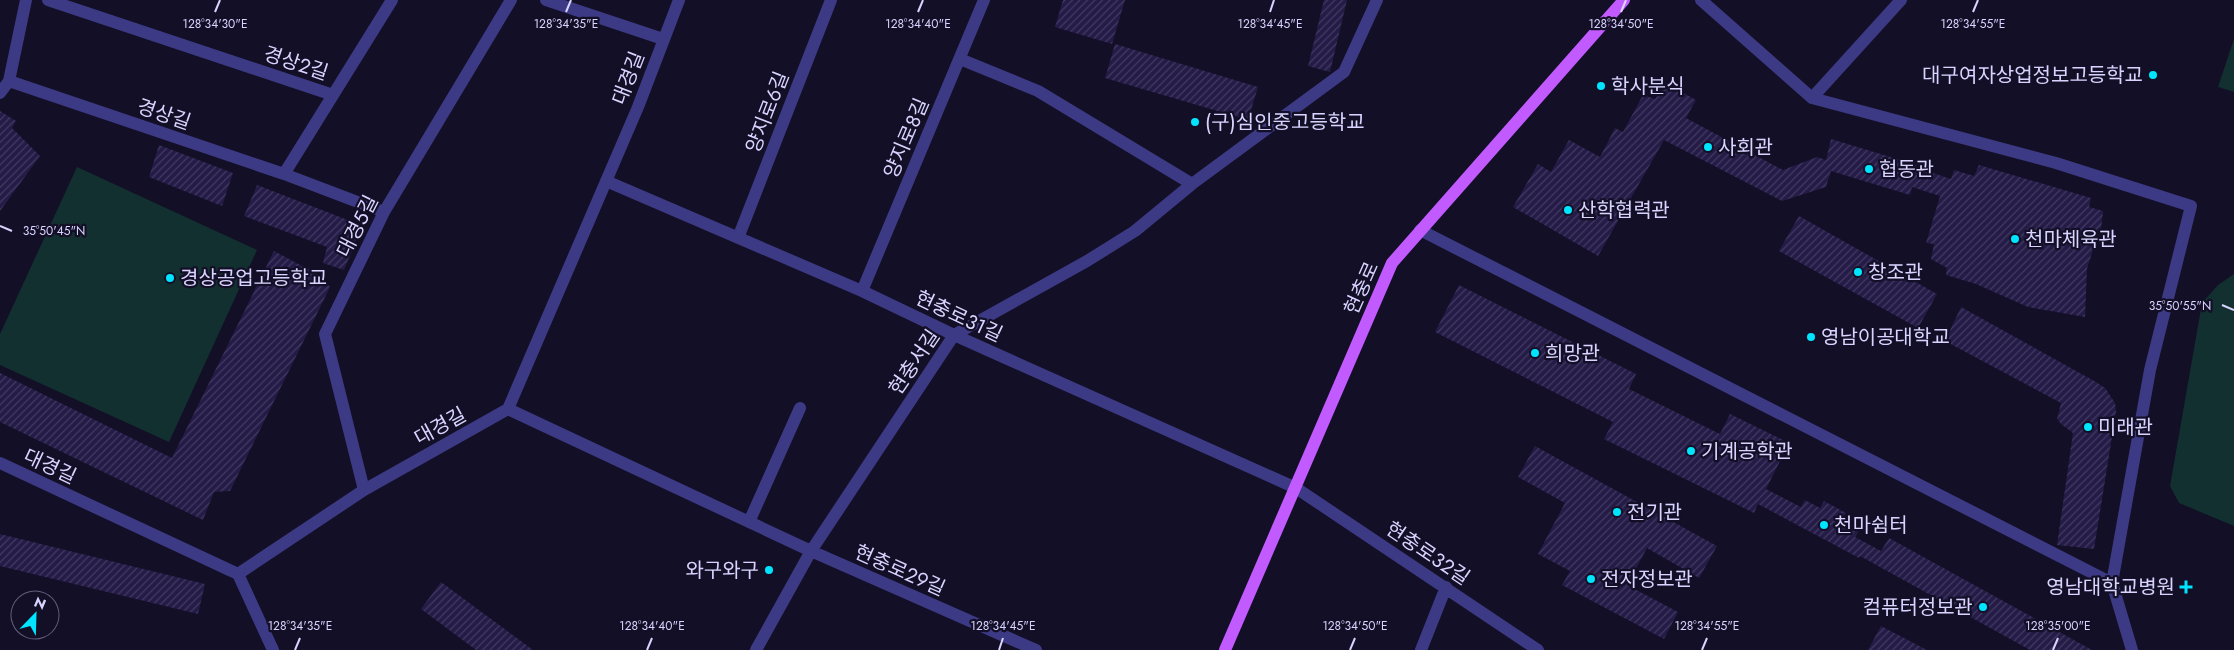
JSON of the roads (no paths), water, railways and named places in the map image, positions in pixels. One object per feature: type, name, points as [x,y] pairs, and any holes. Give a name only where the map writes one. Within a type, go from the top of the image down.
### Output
[{"type":"main road","name":"현충로","points":[[1225,650],[1392,263],[1624,0]]},
{"type":"street","points":[[0,93],[9,81],[26,0]]},
{"type":"street","name":"경상2길","points":[[48,0],[333,95]]},
{"type":"street","name":"경상2길","points":[[284,174],[392,0]]},
{"type":"street","name":"대경5길","points":[[364,490],[325,334],[384,212],[511,0]]},
{"type":"street","points":[[546,0],[663,39]]},
{"type":"street","name":"대경길","points":[[0,464],[238,574],[364,490],[508,409],[638,107],[679,0]]},
{"type":"street","name":"양지로6길","points":[[738,238],[831,0]]},
{"type":"street","name":"양지로8길","points":[[862,291],[984,0]]},
{"type":"street","name":"현충서길","points":[[756,650],[811,551],[954,335],[1087,262],[1135,231],[1192,184],[1344,72],[1377,0]]},
{"type":"street","points":[[1702,0],[1812,98],[2056,163],[2191,206],[2150,370],[2112,583],[2132,650]]},
{"type":"street","points":[[1812,98],[1901,0]]},
{"type":"street","points":[[960,58],[1038,91],[1192,184]]},
{"type":"street","name":"경상길","points":[[9,81],[284,174],[384,212]]},
{"type":"street","name":"현충로31길","points":[[606,181],[862,291],[954,335],[1296,488]]},
{"type":"street","points":[[1420,230],[2112,583]]},
{"type":"street","points":[[749,522],[800,408]]},
{"type":"street","name":"현충로29길","points":[[508,409],[811,551],[1036,650]]},
{"type":"street","name":"현충로32길","points":[[1296,488],[1538,650]]},
{"type":"street","points":[[238,574],[273,650]]},
{"type":"street","points":[[1421,650],[1446,588]]},
{"type":"place","name":"대구여자상업정보고등학교","points":[[2153,75]]},
{"type":"place","name":"학사분식","points":[[1601,86]]},
{"type":"place","name":"(구)심인중고등학교","points":[[1195,122]]},
{"type":"place","name":"사회관","points":[[1708,147]]},
{"type":"place","name":"협동관","points":[[1869,169]]},
{"type":"place","name":"산학협력관","points":[[1568,210]]},
{"type":"place","name":"천마체육관","points":[[2015,239]]},
{"type":"place","name":"창조관","points":[[1858,272]]},
{"type":"place","name":"경상공업고등학교","points":[[170,278]]},
{"type":"place","name":"영남이공대학교","points":[[1811,337]]},
{"type":"place","name":"희망관","points":[[1535,353]]},
{"type":"place","name":"미래관","points":[[2088,427]]},
{"type":"place","name":"기계공학관","points":[[1691,451]]},
{"type":"place","name":"전기관","points":[[1617,512]]},
{"type":"place","name":"천마쉼터","points":[[1824,525]]},
{"type":"place","name":"와구와구","points":[[769,570]]},
{"type":"place","name":"전자정보관","points":[[1591,579]]},
{"type":"place","name":"영남대학교병원","points":[[2186,587]]},
{"type":"place","name":"컴퓨터정보관","points":[[1983,607]]}]
